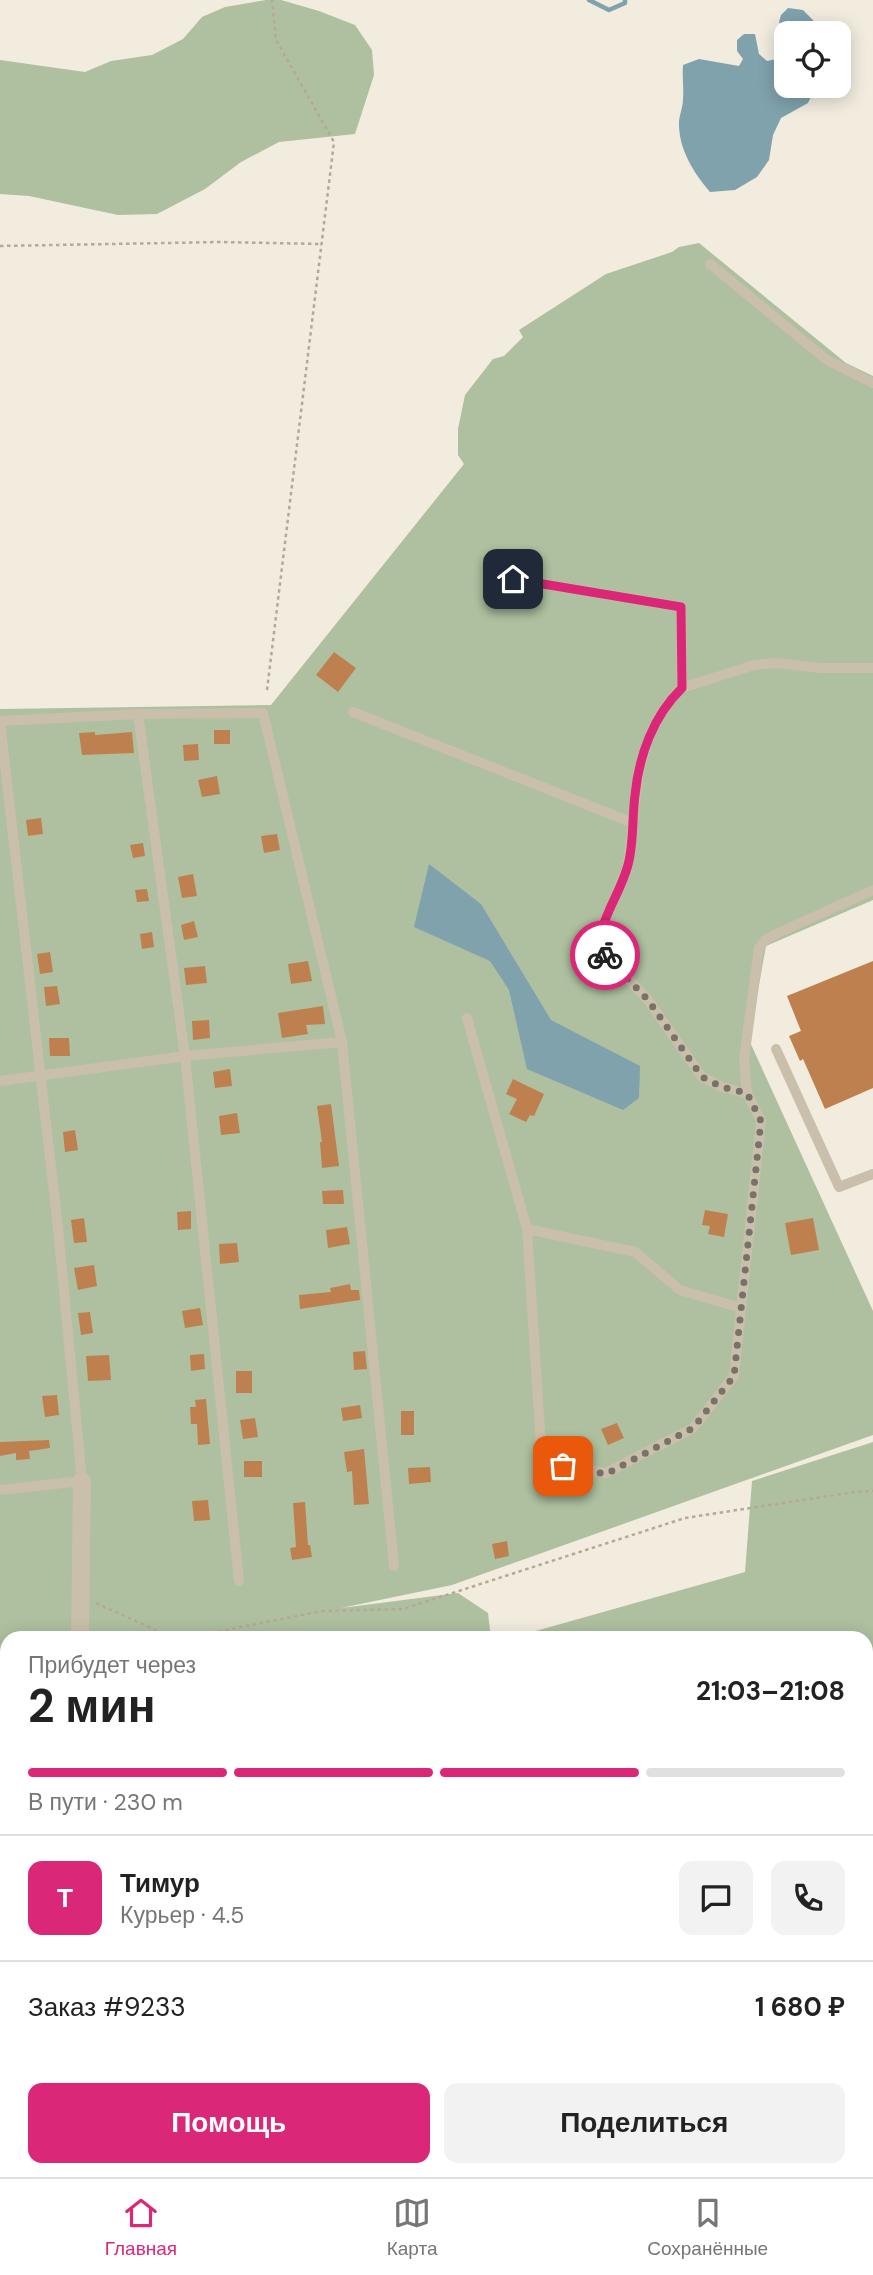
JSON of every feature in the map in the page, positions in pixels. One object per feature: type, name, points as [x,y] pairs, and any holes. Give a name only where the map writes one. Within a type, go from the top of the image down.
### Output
[{"type":"street","points":[[80,1631],[82,1481]]},
{"type":"lane","points":[[710,264],[827,360],[873,383]]},
{"type":"lane","points":[[513,579],[681,607],[682,688]]},
{"type":"lane","points":[[747,1093],[722,1087],[702,1077],[648,1000],[601,950],[601,930],[628,866],[638,773],[646,746],[670,700],[682,688],[754,665],[776,663],[820,668],[873,668]]},
{"type":"lane","points":[[353,712],[633,823]]},
{"type":"lane","points":[[0,1490],[82,1481],[41,1077],[0,722],[138,714],[263,713],[342,1042],[394,1566]]},
{"type":"lane","points":[[138,714],[185,1056],[239,1581]]},
{"type":"lane","points":[[467,1018],[527,1229],[542,1462],[606,1474],[693,1428],[734,1376],[761,1121],[747,1093],[744,1069],[744,1045],[759,948],[765,940],[776,934],[873,890]]},
{"type":"lane","points":[[0,1081],[185,1056],[342,1042]]},
{"type":"lane","points":[[776,1049],[839,1187],[873,1174]]},
{"type":"lane","points":[[527,1229],[635,1252],[680,1290],[741,1308]]},
{"type":"path","points":[[267,690],[334,142],[276,40],[272,0]]},
{"type":"path","points":[[0,246],[220,242],[321,244]]},
{"type":"path","points":[[220,1631],[323,1611],[403,1609],[685,1518],[873,1491]]},
{"type":"path","points":[[81,1595],[156,1631]]},
{"type":"green space","points":[[281,0],[355,25],[372,50],[374,75],[355,134],[279,142],[241,162],[205,189],[157,214],[118,215],[29,196],[0,194],[0,60],[85,72],[111,61],[152,55],[183,39],[202,17],[225,7]]},
{"type":"green space","points":[[699,243],[846,363],[873,376],[873,900],[766,946],[749,1040],[873,1311],[873,1435],[452,1585],[341,1608],[458,1593],[488,1613],[490,1631],[0,1631],[0,709],[271,705],[464,464],[458,455],[458,429],[465,395],[493,359],[504,356],[523,337],[519,330],[606,274],[672,252],[679,247]]},
{"type":"green space","points":[[873,1442],[873,1631],[536,1631],[745,1572],[752,1481]]},
{"type":"water","points":[[788,8],[803,10],[814,21],[779,21]]},
{"type":"water","points":[[744,34],[755,34],[759,54],[767,61],[774,60],[774,98],[810,98],[808,103],[781,118],[773,135],[769,160],[757,177],[735,190],[710,192],[692,168],[681,141],[679,121],[683,102],[683,65],[699,59],[739,66],[743,59],[737,51],[737,40]]},
{"type":"water","points":[[429,864],[481,904],[551,1020],[640,1066],[639,1098],[623,1110],[527,1069],[509,990],[490,961],[414,927]]},
{"type":"building","points":[[334,652],[356,668],[338,692],[316,675]]},
{"type":"building","points":[[214,730],[230,730],[230,744],[214,744]]},
{"type":"building","points":[[95,732],[95,735],[132,732],[134,753],[82,755],[79,733]]},
{"type":"building","points":[[198,744],[199,760],[184,761],[183,745]]},
{"type":"building","points":[[217,776],[220,794],[202,797],[198,780]]},
{"type":"building","points":[[41,818],[43,834],[28,836],[26,820]]},
{"type":"building","points":[[277,834],[280,850],[264,853],[261,836]]},
{"type":"building","points":[[143,843],[145,856],[133,858],[130,845]]},
{"type":"building","points":[[193,874],[197,896],[182,898],[178,877]]},
{"type":"building","points":[[147,889],[149,901],[137,902],[135,890]]},
{"type":"building","points":[[194,921],[198,937],[184,940],[181,925]]},
{"type":"building","points":[[152,932],[154,947],[142,949],[140,934]]},
{"type":"building","points":[[50,952],[53,972],[40,974],[37,954]]},
{"type":"building","points":[[308,961],[312,981],[291,984],[288,964]]},
{"type":"building","points":[[873,961],[873,1088],[825,1109],[803,1059],[800,1061],[789,1036],[801,1031],[787,996]]},
{"type":"building","points":[[205,966],[207,983],[186,985],[184,968]]},
{"type":"building","points":[[57,986],[60,1004],[46,1006],[44,987]]},
{"type":"building","points":[[323,1006],[325,1024],[306,1025],[308,1034],[282,1038],[278,1013]]},
{"type":"building","points":[[209,1020],[210,1038],[193,1040],[192,1021]]},
{"type":"building","points":[[49,1038],[69,1038],[70,1056],[50,1056]]},
{"type":"building","points":[[230,1069],[232,1086],[215,1088],[213,1072]]},
{"type":"building","points":[[513,1079],[544,1094],[534,1116],[530,1115],[526,1122],[509,1114],[517,1099],[506,1094]]},
{"type":"building","points":[[331,1104],[339,1166],[322,1168],[317,1106]]},
{"type":"building","points":[[237,1113],[240,1133],[221,1135],[219,1116]]},
{"type":"building","points":[[75,1130],[78,1150],[65,1152],[63,1132]]},
{"type":"building","points":[[343,1190],[344,1204],[323,1204],[322,1191]]},
{"type":"building","points":[[705,1210],[728,1214],[724,1237],[708,1234],[710,1226],[702,1225]]},
{"type":"building","points":[[191,1211],[191,1229],[178,1230],[177,1212]]},
{"type":"building","points":[[84,1218],[87,1242],[74,1243],[71,1220]]},
{"type":"building","points":[[813,1218],[819,1250],[791,1255],[785,1223]]},
{"type":"building","points":[[347,1227],[350,1244],[328,1248],[326,1230]]},
{"type":"building","points":[[237,1243],[239,1262],[220,1264],[219,1244]]},
{"type":"building","points":[[94,1265],[97,1286],[78,1290],[74,1268]]},
{"type":"building","points":[[350,1284],[351,1290],[359,1290],[360,1300],[300,1309],[299,1295],[331,1292],[330,1288]]},
{"type":"building","points":[[200,1308],[203,1325],[185,1328],[182,1311]]},
{"type":"building","points":[[90,1312],[93,1333],[81,1335],[78,1313]]},
{"type":"building","points":[[365,1351],[367,1369],[354,1370],[353,1352]]},
{"type":"building","points":[[204,1354],[205,1369],[191,1371],[190,1355]]},
{"type":"building","points":[[109,1355],[111,1380],[88,1381],[86,1356]]},
{"type":"building","points":[[236,1371],[252,1371],[252,1393],[236,1393]]},
{"type":"building","points":[[57,1395],[59,1415],[45,1417],[42,1396]]},
{"type":"building","points":[[206,1399],[210,1444],[198,1445],[197,1424],[191,1424],[190,1407],[196,1407],[195,1400]]},
{"type":"building","points":[[360,1405],[362,1418],[343,1421],[341,1408]]},
{"type":"building","points":[[401,1411],[414,1411],[414,1435],[401,1435]]},
{"type":"building","points":[[255,1418],[258,1437],[243,1439],[240,1420]]},
{"type":"building","points":[[617,1423],[624,1438],[608,1445],[601,1429]]},
{"type":"building","points":[[49,1440],[50,1448],[29,1451],[30,1459],[16,1460],[16,1453],[0,1456],[0,1442]]},
{"type":"building","points":[[364,1449],[369,1504],[354,1505],[352,1471],[347,1472],[344,1452]]},
{"type":"building","points":[[244,1461],[262,1461],[262,1477],[244,1477]]},
{"type":"building","points":[[430,1467],[431,1482],[409,1484],[408,1468]]},
{"type":"building","points":[[208,1500],[210,1520],[194,1521],[192,1501]]},
{"type":"building","points":[[305,1502],[308,1545],[312,1557],[292,1560],[290,1548],[296,1547],[293,1503]]},
{"type":"building","points":[[507,1541],[509,1556],[495,1559],[492,1544]]},
{"type":"waterway","points":[[589,0],[609,10],[625,3],[625,0]]},
{"type":"way so far","points":[[563,1466],[606,1474],[693,1428],[734,1376],[761,1121],[747,1093],[722,1087],[702,1077],[648,1000],[605,955]]},
{"type":"route","points":[[513,579],[681,607],[682,688],[670,700],[657,721],[638,773],[628,866],[599,940],[605,955]]}]
